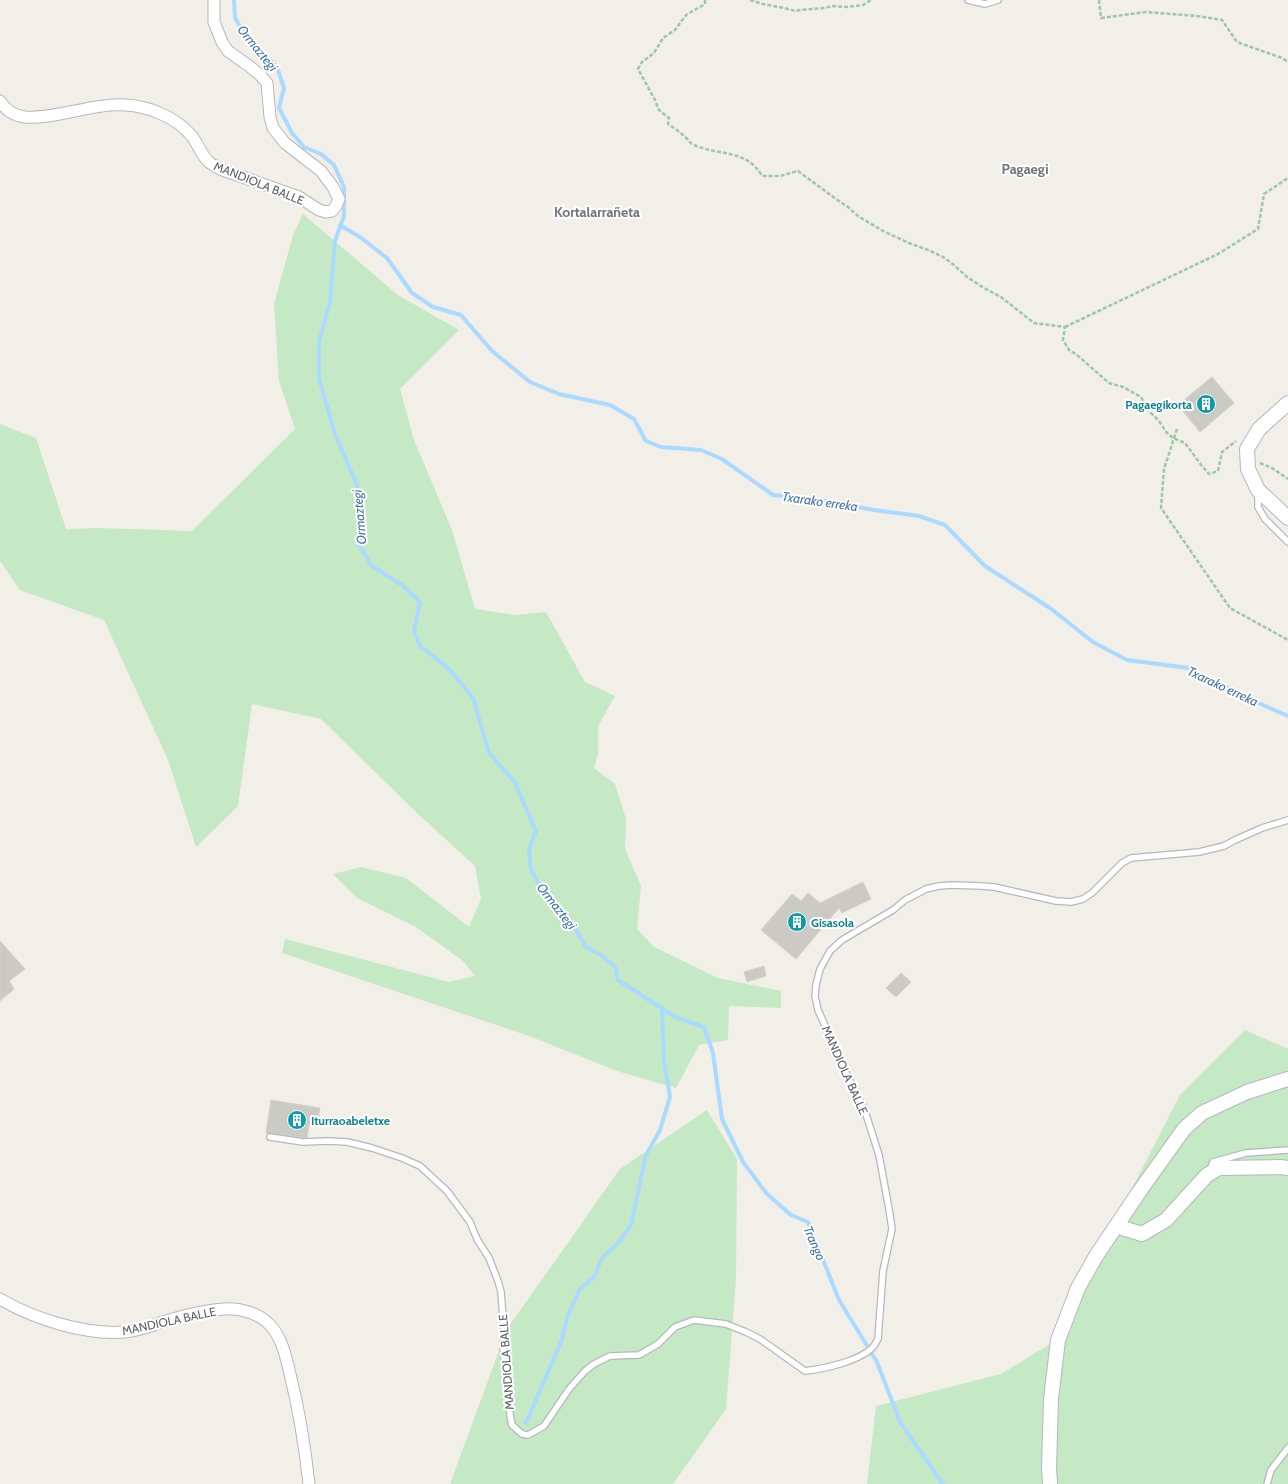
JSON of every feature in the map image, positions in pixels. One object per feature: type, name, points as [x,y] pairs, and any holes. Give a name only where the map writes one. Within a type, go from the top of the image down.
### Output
[{"type":"street","name":"MANDIOLA BALLE","points":[[0,101],[3,107],[14,114],[24,117],[50,115],[102,106],[140,106],[171,119],[183,128],[191,136],[209,162],[220,169],[299,197],[320,210],[326,212],[332,211],[339,199],[333,187],[321,171],[285,142],[273,128],[270,117],[266,83],[260,75],[228,51],[222,42],[214,22],[214,0]]},
{"type":"street","points":[[1288,403],[1259,429],[1247,449],[1248,470],[1258,490],[1288,518]]},
{"type":"street","points":[[1050,1484],[1049,1466],[1051,1399],[1058,1340],[1078,1288],[1096,1256],[1166,1152],[1184,1129],[1202,1113],[1247,1092],[1288,1079]]},
{"type":"street","points":[[1116,1226],[1142,1234],[1166,1220],[1207,1175],[1219,1168],[1288,1168]]},
{"type":"street","name":"MANDIOLA BALLE","points":[[0,1299],[14,1308],[42,1318],[62,1324],[101,1332],[126,1332],[138,1330],[205,1311],[224,1309],[240,1309],[262,1318],[277,1333],[288,1365],[305,1443],[309,1484]]},
{"type":"lane","points":[[968,0],[985,4],[998,0]]},
{"type":"lane","points":[[1258,490],[1258,507],[1265,519],[1288,542]]},
{"type":"lane","name":"MANDIOLA BALLE","points":[[270,1138],[303,1142],[346,1142],[372,1148],[420,1166],[447,1191],[470,1222],[477,1238],[489,1258],[498,1280],[501,1292],[504,1331],[503,1348],[510,1415],[512,1425],[522,1434],[528,1435],[544,1426],[569,1389],[586,1370],[594,1364],[610,1356],[639,1355],[658,1344],[675,1327],[694,1320],[726,1324],[746,1332],[760,1339],[805,1371],[831,1367],[862,1355],[873,1347],[878,1339],[883,1271],[892,1229],[880,1162],[864,1108],[846,1074],[818,1010],[815,996],[816,985],[820,969],[830,951],[842,940],[893,910],[905,900],[926,889],[952,885],[994,887],[1056,901],[1071,902],[1092,893],[1122,863],[1131,858],[1139,856],[1176,855],[1205,851],[1224,846],[1262,828],[1288,820]]},
{"type":"lane","points":[[1207,1175],[1213,1162],[1246,1153],[1288,1150]]},
{"type":"lane","points":[[1267,1484],[1271,1470],[1288,1448]]},
{"type":"path","points":[[704,0],[705,4],[686,15],[675,30],[663,38],[654,52],[642,62],[638,69],[659,110],[668,118],[668,124],[687,138],[692,145],[742,157],[757,167],[762,176],[780,176],[798,171],[858,216],[883,231],[943,257],[967,277],[1001,297],[1034,323],[1065,327],[1218,254],[1258,229],[1264,194],[1288,178]]},
{"type":"path","points":[[750,0],[795,11],[832,6],[847,7],[863,5],[871,0]]},
{"type":"path","points":[[1099,0],[1101,18],[1146,12],[1197,16],[1222,20],[1238,42],[1282,58],[1288,62]]},
{"type":"path","points":[[1065,327],[1063,340],[1069,350],[1077,355],[1109,383],[1123,387],[1141,397],[1148,410],[1159,421],[1167,433],[1185,443],[1209,474],[1218,471],[1222,452],[1235,441],[1247,449],[1261,464],[1272,468],[1288,479]]},
{"type":"path","points":[[1176,429],[1164,468],[1161,508],[1230,608],[1288,640]]},
{"type":"green space","points":[[303,214],[398,295],[459,330],[400,389],[414,440],[452,530],[475,609],[515,615],[546,612],[585,682],[615,696],[598,726],[598,754],[594,768],[615,784],[626,819],[625,849],[641,886],[637,929],[654,947],[718,978],[781,991],[781,1008],[729,1006],[728,1040],[699,1045],[676,1088],[617,1071],[529,1036],[282,953],[285,939],[449,982],[475,976],[463,961],[416,927],[357,898],[333,874],[361,867],[406,878],[469,927],[481,899],[475,866],[418,814],[321,719],[252,704],[238,806],[196,847],[168,760],[104,620],[20,590],[0,561],[0,424],[36,438],[66,529],[99,528],[192,531],[295,429],[279,381],[274,304],[293,235]]},
{"type":"green space","points":[[1245,1030],[1288,1049],[1288,1484],[867,1484],[876,1406],[1001,1374],[1050,1344],[1100,1259],[1131,1190],[1180,1095]]},
{"type":"green space","points":[[707,1110],[737,1159],[736,1278],[726,1409],[673,1484],[450,1484],[507,1329],[620,1169]]},
{"type":"building","name":"Pagaegikorta","points":[[1212,377],[1234,403],[1200,432],[1178,405]]},
{"type":"building","name":"Gisasola","points":[[863,882],[871,899],[842,913],[839,908],[796,959],[761,930],[792,894],[801,901],[808,893],[820,903]]},
{"type":"building","points":[[0,941],[25,969],[9,981],[14,989],[0,1001]]},
{"type":"building","points":[[764,966],[766,976],[747,982],[744,972]]},
{"type":"building","points":[[901,973],[911,982],[896,997],[886,988]]},
{"type":"building","name":"Iturraoabeletxe","points":[[271,1100],[320,1108],[317,1127],[309,1125],[307,1138],[266,1133]]},
{"type":"waterway","name":"Ormaztegi","points":[[234,0],[235,18],[247,38],[277,67],[284,88],[279,108],[292,133],[304,147],[321,154],[334,165],[344,187],[344,216],[335,241],[330,302],[319,342],[319,378],[335,434],[357,485],[359,545],[372,566],[402,585],[420,602],[414,631],[420,646],[448,668],[473,698],[489,753],[514,781],[536,831],[529,849],[531,870],[545,895],[569,919],[586,947],[601,955],[616,968],[618,980],[675,1017],[704,1027],[713,1053],[722,1119],[743,1162],[767,1194],[791,1215],[808,1222],[839,1300],[877,1362],[900,1422],[943,1484]]},
{"type":"waterway","name":"Txarako erreka","points":[[340,225],[360,237],[387,258],[412,293],[433,307],[461,315],[492,351],[530,382],[559,394],[610,405],[634,419],[646,441],[661,447],[701,450],[722,459],[773,495],[814,499],[874,510],[919,516],[945,525],[985,566],[1050,608],[1093,642],[1127,660],[1189,668],[1256,702],[1288,716]]},
{"type":"waterway","points":[[526,1423],[561,1342],[568,1315],[580,1289],[594,1277],[602,1258],[620,1241],[631,1225],[646,1155],[660,1130],[670,1097],[664,1062],[662,1009]]},
{"type":"place","name":"Pagaegikorta","points":[[1206,404]]},
{"type":"place","name":"Gisasola","points":[[797,922]]},
{"type":"place","name":"Iturraoabeletxe","points":[[297,1120]]},
{"type":"district","name":"Pagaegi","points":[[1025,169]]},
{"type":"district","name":"Kortalarrañeta","points":[[597,212]]},
{"type":"water label","name":"Trango","points":[[815,1243]]}]
